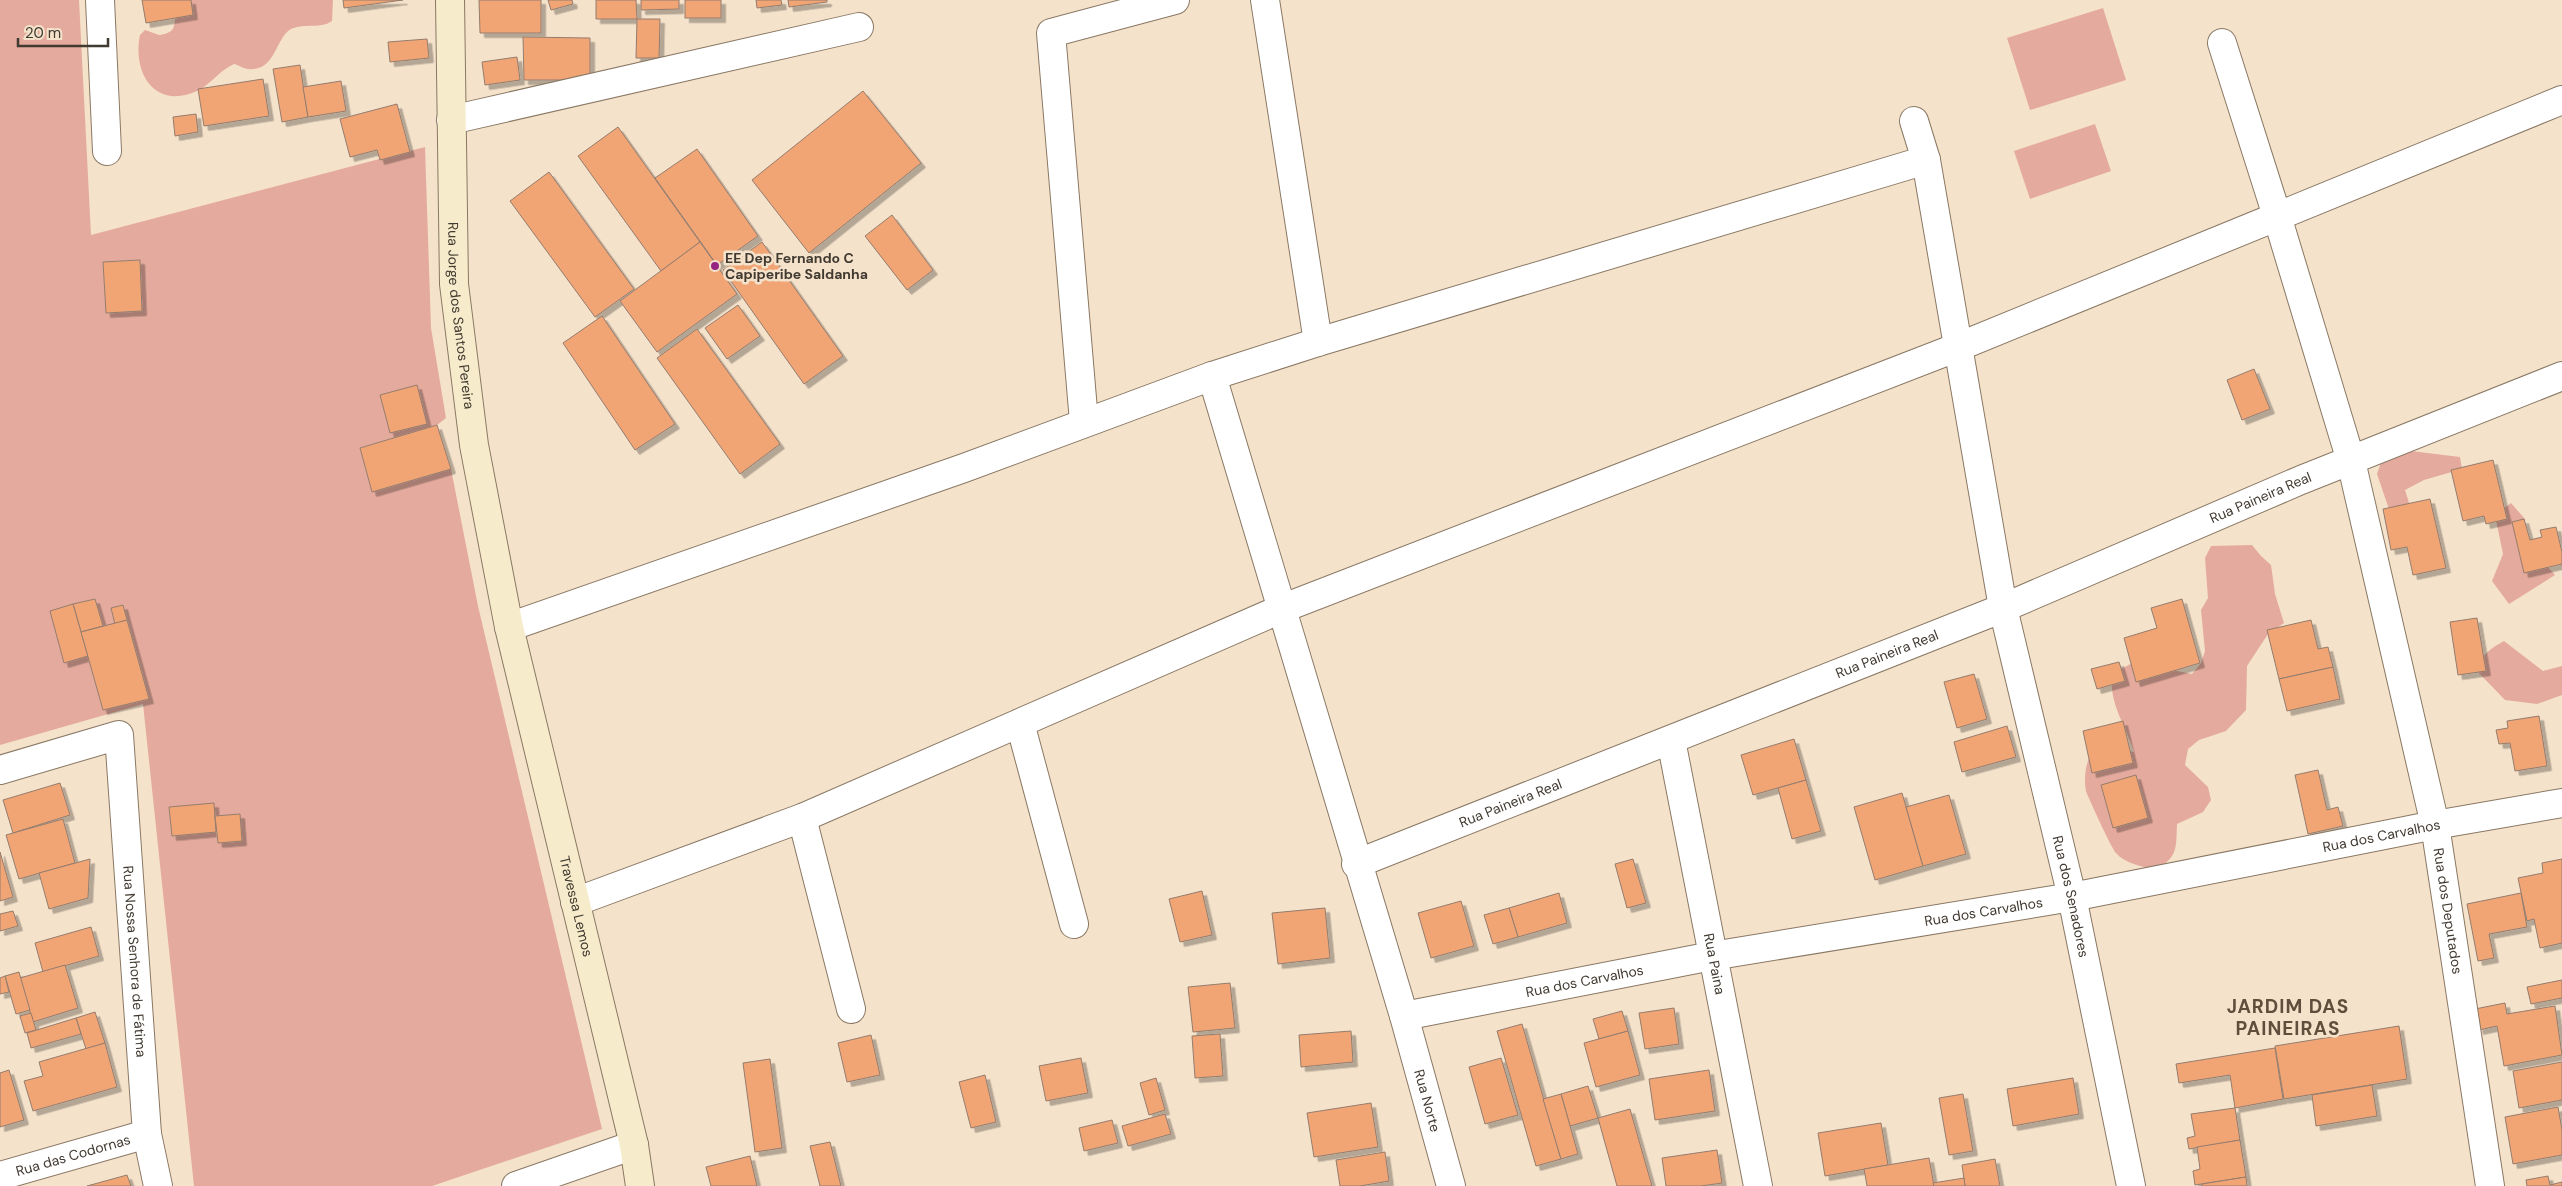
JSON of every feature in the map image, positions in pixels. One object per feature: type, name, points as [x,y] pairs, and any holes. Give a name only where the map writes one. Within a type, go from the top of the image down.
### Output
[{"type":"street","points":[[100,0],[107,152]]},
{"type":"street","name":"Rua Jorge dos Santos Pereira","points":[[450,0],[454,284],[474,445],[509,627]]},
{"type":"street","points":[[1084,422],[1050,33],[1175,0]]},
{"type":"street","points":[[1265,0],[1318,342]]},
{"type":"street","points":[[451,120],[859,27]]},
{"type":"street","name":"Rua dos Deputados","points":[[2222,43],[2277,216],[2351,461],[2436,825],[2490,1186]]},
{"type":"street","points":[[575,902],[802,818],[1281,609],[1958,347],[2562,100]]},
{"type":"street","name":"Rua dos Senadores","points":[[1914,121],[1926,160],[2003,608],[2072,897],[2131,1186]]},
{"type":"street","points":[[509,627],[964,468],[1212,376],[1318,342],[1926,160]]},
{"type":"street","points":[[1212,376],[1356,864],[1404,1016]]},
{"type":"street","name":"Rua Paineira Real","points":[[1356,864],[2003,608],[2301,480],[2562,376]]},
{"type":"street","name":"Travessa Lemos","points":[[509,627],[634,1145],[640,1186]]},
{"type":"street","points":[[1020,723],[1074,924]]},
{"type":"street","name":"Rua Nossa Senhora de Fátima","points":[[0,770],[119,735],[147,1134],[158,1186]]},
{"type":"street","name":"Rua Paina","points":[[1671,740],[1758,1186]]},
{"type":"street","name":"Rua dos Carvalhos","points":[[1404,1016],[1712,956],[2072,897],[2562,802]]},
{"type":"street","points":[[802,818],[851,1009]]},
{"type":"street","name":"Rua Norte","points":[[1404,1016],[1452,1186]]},
{"type":"street","name":"Rua das Codornas","points":[[0,1176],[147,1134]]},
{"type":"street","points":[[516,1186],[634,1145]]},
{"type":"shaded area","points":[[0,0],[79,0],[91,235],[425,147],[431,328],[446,418],[437,425],[360,448],[372,492],[451,469],[478,606],[602,1129],[432,1186],[194,1186],[143,704],[0,745]],"holes":[[[140,260],[142,311],[106,313],[103,262]],[[95,599],[103,626],[115,624],[111,608],[123,605],[149,698],[103,710],[88,656],[51,611]],[[169,807],[215,816],[239,814],[242,841],[218,843],[216,832],[172,836]]]},
{"type":"shaded area","points":[[190,0],[333,0],[332,21],[323,25],[302,26],[291,29],[281,39],[270,60],[257,69],[248,69],[234,64],[197,91],[182,96],[169,96],[158,92],[143,74],[138,49],[140,35],[145,30],[159,35],[170,32],[174,27],[178,12]]},
{"type":"shaded area","points":[[2103,8],[2126,80],[2030,110],[2007,38]]},
{"type":"shaded area","points":[[2095,124],[2111,171],[2030,199],[2014,151]]},
{"type":"shaded area","points":[[2386,448],[2460,457],[2462,469],[2424,480],[2405,490],[2410,506],[2391,515],[2377,474]]},
{"type":"shaded area","points":[[2511,503],[2525,519],[2527,544],[2555,575],[2509,604],[2492,581],[2503,554],[2495,515]]},
{"type":"shaded area","points":[[2252,545],[2271,565],[2275,594],[2284,623],[2268,634],[2247,666],[2246,710],[2226,731],[2199,740],[2188,749],[2185,765],[2208,787],[2211,800],[2203,812],[2177,824],[2174,852],[2172,857],[2162,866],[2154,870],[2133,864],[2116,853],[2086,791],[2085,784],[2088,762],[2095,750],[2101,746],[2114,746],[2134,752],[2115,705],[2112,674],[2158,649],[2177,671],[2192,674],[2201,663],[2205,651],[2201,610],[2208,598],[2205,558],[2211,546]]},
{"type":"shaded area","points":[[2504,641],[2543,671],[2562,666],[2562,695],[2537,704],[2505,700],[2477,671],[2478,666],[2487,653]]},
{"type":"building","points":[[142,0],[191,0],[193,15],[146,23]]},
{"type":"building","points":[[343,0],[403,0],[344,8]]},
{"type":"building","points":[[479,0],[541,0],[541,33],[480,33]]},
{"type":"building","points":[[548,0],[572,0],[573,4],[551,10]]},
{"type":"building","points":[[596,0],[636,0],[637,19],[596,19]]},
{"type":"building","points":[[641,0],[679,0],[679,9],[641,10]]},
{"type":"building","points":[[685,0],[721,0],[721,18],[685,18]]},
{"type":"building","points":[[756,0],[781,0],[782,5],[757,8]]},
{"type":"building","points":[[788,0],[827,0],[827,2],[789,7]]},
{"type":"building","points":[[637,19],[660,19],[659,58],[636,58]]},
{"type":"building","points":[[523,37],[590,38],[590,80],[524,80]]},
{"type":"building","points":[[427,39],[429,58],[390,62],[388,42]]},
{"type":"building","points":[[517,57],[520,80],[485,85],[482,62]]},
{"type":"building","points":[[300,65],[308,117],[282,122],[273,69]]},
{"type":"building","points":[[263,79],[269,116],[204,126],[198,89]]},
{"type":"building","points":[[341,81],[346,111],[308,117],[303,87]]},
{"type":"building","points":[[863,91],[921,163],[809,253],[752,180]]},
{"type":"building","points":[[397,104],[410,152],[380,160],[377,150],[350,157],[340,119]]},
{"type":"building","points":[[196,114],[198,132],[175,136],[173,117]]},
{"type":"building","points":[[618,127],[700,242],[661,271],[578,156]]},
{"type":"building","points":[[697,149],[758,236],[717,265],[655,178]]},
{"type":"building","points":[[549,172],[634,289],[595,317],[510,201]]},
{"type":"building","points":[[892,215],[933,270],[907,290],[865,236]]},
{"type":"building","points":[[700,242],[737,294],[657,352],[620,301]]},
{"type":"building","points":[[762,242],[843,356],[804,384],[723,270]]},
{"type":"building","points":[[140,260],[142,311],[106,313],[103,262]]},
{"type":"building","points":[[738,305],[760,336],[727,359],[705,328]]},
{"type":"building","points":[[602,316],[675,424],[635,450],[563,343]]},
{"type":"building","points":[[697,329],[780,444],[740,474],[657,358]]},
{"type":"building","points":[[2254,369],[2270,409],[2242,420],[2227,380]]},
{"type":"building","points":[[417,385],[427,424],[390,433],[380,395]]},
{"type":"building","points":[[437,425],[451,469],[372,492],[360,448]]},
{"type":"building","points":[[2493,460],[2507,519],[2486,524],[2484,516],[2463,521],[2451,470]]},
{"type":"building","points":[[2430,499],[2446,568],[2413,575],[2407,547],[2391,550],[2383,509]]},
{"type":"building","points":[[2524,519],[2530,540],[2542,537],[2540,530],[2556,527],[2562,552],[2562,564],[2524,573],[2512,522]]},
{"type":"building","points":[[95,599],[103,626],[81,632],[73,604]]},
{"type":"building","points":[[2182,599],[2200,663],[2136,682],[2124,638],[2157,628],[2151,608]]},
{"type":"building","points":[[73,604],[88,656],[64,663],[50,611]]},
{"type":"building","points":[[123,605],[127,620],[115,624],[111,608]]},
{"type":"building","points":[[2477,618],[2486,671],[2458,675],[2450,622]]},
{"type":"building","points":[[127,620],[149,699],[103,710],[81,632]]},
{"type":"building","points":[[2311,620],[2318,649],[2328,647],[2333,667],[2279,679],[2267,630]]},
{"type":"building","points":[[2119,662],[2125,681],[2097,689],[2091,669]]},
{"type":"building","points":[[2333,667],[2340,699],[2287,711],[2279,679]]},
{"type":"building","points":[[1974,674],[1987,719],[1957,728],[1944,682]]},
{"type":"building","points":[[2539,716],[2547,766],[2515,771],[2510,743],[2499,744],[2496,730],[2508,728],[2507,721]]},
{"type":"building","points":[[2123,721],[2133,763],[2092,773],[2083,731]]},
{"type":"building","points":[[2007,726],[2016,757],[1962,772],[1954,742]]},
{"type":"building","points":[[1794,739],[1806,780],[1753,795],[1741,755]]},
{"type":"building","points":[[2318,770],[2327,810],[2338,807],[2343,826],[2308,834],[2295,775]]},
{"type":"building","points":[[2136,775],[2148,818],[2113,828],[2101,785]]},
{"type":"building","points":[[1806,780],[1821,831],[1792,839],[1778,788]]},
{"type":"building","points":[[60,783],[70,815],[13,833],[3,800]]},
{"type":"building","points":[[1902,793],[1923,866],[1875,880],[1854,807]]},
{"type":"building","points":[[1949,795],[1966,854],[1923,866],[1906,807]]},
{"type":"building","points":[[214,803],[216,832],[172,836],[169,807]]},
{"type":"building","points":[[240,814],[242,841],[218,843],[215,816]]},
{"type":"building","points":[[63,819],[75,863],[19,879],[6,835]]},
{"type":"building","points":[[0,852],[13,897],[0,901]]},
{"type":"building","points":[[90,859],[88,898],[49,909],[39,873]]},
{"type":"building","points":[[1633,859],[1646,903],[1627,908],[1615,864]]},
{"type":"building","points":[[2562,859],[2562,943],[2540,948],[2534,919],[2527,921],[2518,878],[2543,873],[2542,863]]},
{"type":"building","points":[[1202,891],[1212,935],[1180,942],[1169,899]]},
{"type":"building","points":[[1559,893],[1567,923],[1518,937],[1509,908]]},
{"type":"building","points":[[2521,893],[2527,927],[2489,934],[2494,958],[2478,961],[2467,904]]},
{"type":"building","points":[[1461,901],[1474,946],[1431,958],[1418,913]]},
{"type":"building","points":[[1325,908],[1330,958],[1278,964],[1272,913]]},
{"type":"building","points":[[1509,908],[1518,937],[1493,944],[1484,915]]},
{"type":"building","points":[[13,911],[18,926],[0,931],[0,914]]},
{"type":"building","points":[[91,927],[99,956],[43,972],[35,943]]},
{"type":"building","points":[[65,965],[78,1008],[33,1022],[20,978]]},
{"type":"building","points":[[19,972],[30,1010],[16,1014],[5,976]]},
{"type":"building","points":[[5,976],[9,992],[0,994],[0,978]]},
{"type":"building","points":[[2562,980],[2562,998],[2531,1004],[2527,987]]},
{"type":"building","points":[[1230,983],[1235,1028],[1193,1032],[1188,987]]},
{"type":"building","points":[[2505,1003],[2507,1014],[2555,1006],[2562,1055],[2504,1066],[2497,1026],[2479,1030],[2475,1009]]},
{"type":"building","points":[[1674,1008],[1679,1044],[1645,1049],[1639,1013]]},
{"type":"building","points":[[1622,1011],[1628,1031],[1599,1039],[1593,1019]]},
{"type":"building","points":[[95,1012],[105,1043],[86,1049],[76,1018]]},
{"type":"building","points":[[31,1013],[36,1030],[25,1033],[20,1016]]},
{"type":"building","points":[[76,1018],[81,1034],[31,1048],[27,1033]]},
{"type":"building","points":[[1522,1024],[1561,1159],[1536,1166],[1497,1031]]},
{"type":"building","points":[[2399,1026],[2407,1079],[2284,1099],[2275,1046]]},
{"type":"building","points":[[1351,1031],[1353,1062],[1301,1067],[1299,1035]]},
{"type":"building","points":[[1628,1031],[1640,1075],[1596,1087],[1584,1043]]},
{"type":"building","points":[[1220,1034],[1223,1076],[1195,1078],[1192,1036]]},
{"type":"building","points":[[871,1035],[880,1075],[847,1082],[838,1043]]},
{"type":"building","points":[[105,1043],[117,1087],[33,1111],[24,1081],[43,1076],[39,1062]]},
{"type":"building","points":[[2275,1048],[2283,1099],[2235,1108],[2230,1075],[2179,1083],[2176,1064]]},
{"type":"building","points":[[1081,1058],[1088,1093],[1046,1101],[1039,1066]]},
{"type":"building","points":[[1501,1058],[1518,1115],[1485,1124],[1469,1067]]},
{"type":"building","points":[[770,1059],[782,1148],[755,1152],[743,1063]]},
{"type":"building","points":[[2562,1062],[2562,1100],[2519,1108],[2513,1071]]},
{"type":"building","points":[[9,1070],[24,1120],[0,1127],[0,1073]]},
{"type":"building","points":[[1709,1070],[1715,1111],[1655,1120],[1649,1079]]},
{"type":"building","points":[[985,1075],[996,1122],[971,1128],[959,1082]]},
{"type":"building","points":[[1156,1078],[1165,1110],[1149,1115],[1140,1083]]},
{"type":"building","points":[[2073,1078],[2079,1114],[2013,1126],[2007,1089]]},
{"type":"building","points":[[2372,1085],[2377,1116],[2316,1126],[2312,1095]]},
{"type":"building","points":[[1588,1086],[1598,1118],[1570,1126],[1561,1094]]},
{"type":"building","points":[[1561,1094],[1578,1154],[1561,1159],[1543,1099]]},
{"type":"building","points":[[1963,1094],[1973,1151],[1949,1155],[1939,1098]]},
{"type":"building","points":[[1371,1103],[1378,1147],[1314,1157],[1307,1113]]},
{"type":"building","points":[[2558,1107],[2562,1130],[2562,1155],[2513,1164],[2505,1117]]},
{"type":"building","points":[[2235,1108],[2240,1140],[2189,1149],[2187,1138],[2195,1136],[2191,1114]]},
{"type":"building","points":[[1630,1109],[1652,1186],[1617,1186],[1598,1118]]},
{"type":"building","points":[[1165,1114],[1171,1134],[1128,1146],[1122,1126]]},
{"type":"building","points":[[1112,1120],[1118,1143],[1084,1151],[1079,1128]]},
{"type":"building","points":[[1881,1123],[1888,1165],[1825,1176],[1818,1133]]},
{"type":"building","points":[[2240,1140],[2246,1177],[2195,1185],[2193,1171],[2200,1169],[2197,1147]]},
{"type":"building","points":[[830,1142],[841,1186],[820,1186],[810,1146]]},
{"type":"building","points":[[1717,1150],[1722,1183],[1701,1186],[1666,1186],[1662,1158]]},
{"type":"building","points":[[1385,1152],[1389,1181],[1360,1186],[1340,1186],[1336,1160]]},
{"type":"building","points":[[750,1156],[757,1186],[711,1186],[706,1167]]},
{"type":"building","points":[[1929,1158],[1934,1186],[1867,1186],[1864,1169]]},
{"type":"building","points":[[1995,1159],[2000,1186],[1965,1186],[1962,1165]]},
{"type":"building","points":[[127,1175],[131,1186],[87,1186]]},
{"type":"building","points":[[2548,1176],[2550,1185],[2562,1182],[2562,1186],[2527,1186],[2526,1180]]},
{"type":"building","points":[[2246,1177],[2247,1186],[2202,1186],[2202,1184]]},
{"type":"building","points":[[1964,1178],[1965,1186],[1934,1186],[1933,1183]]},
{"type":"place","name":"EE Dep Fernando C Capiperibe Saldanha","points":[[715,266]]},
{"type":"district","name":"JARDIM DAS PAINEIRAS","points":[[2288,1017]]}]
